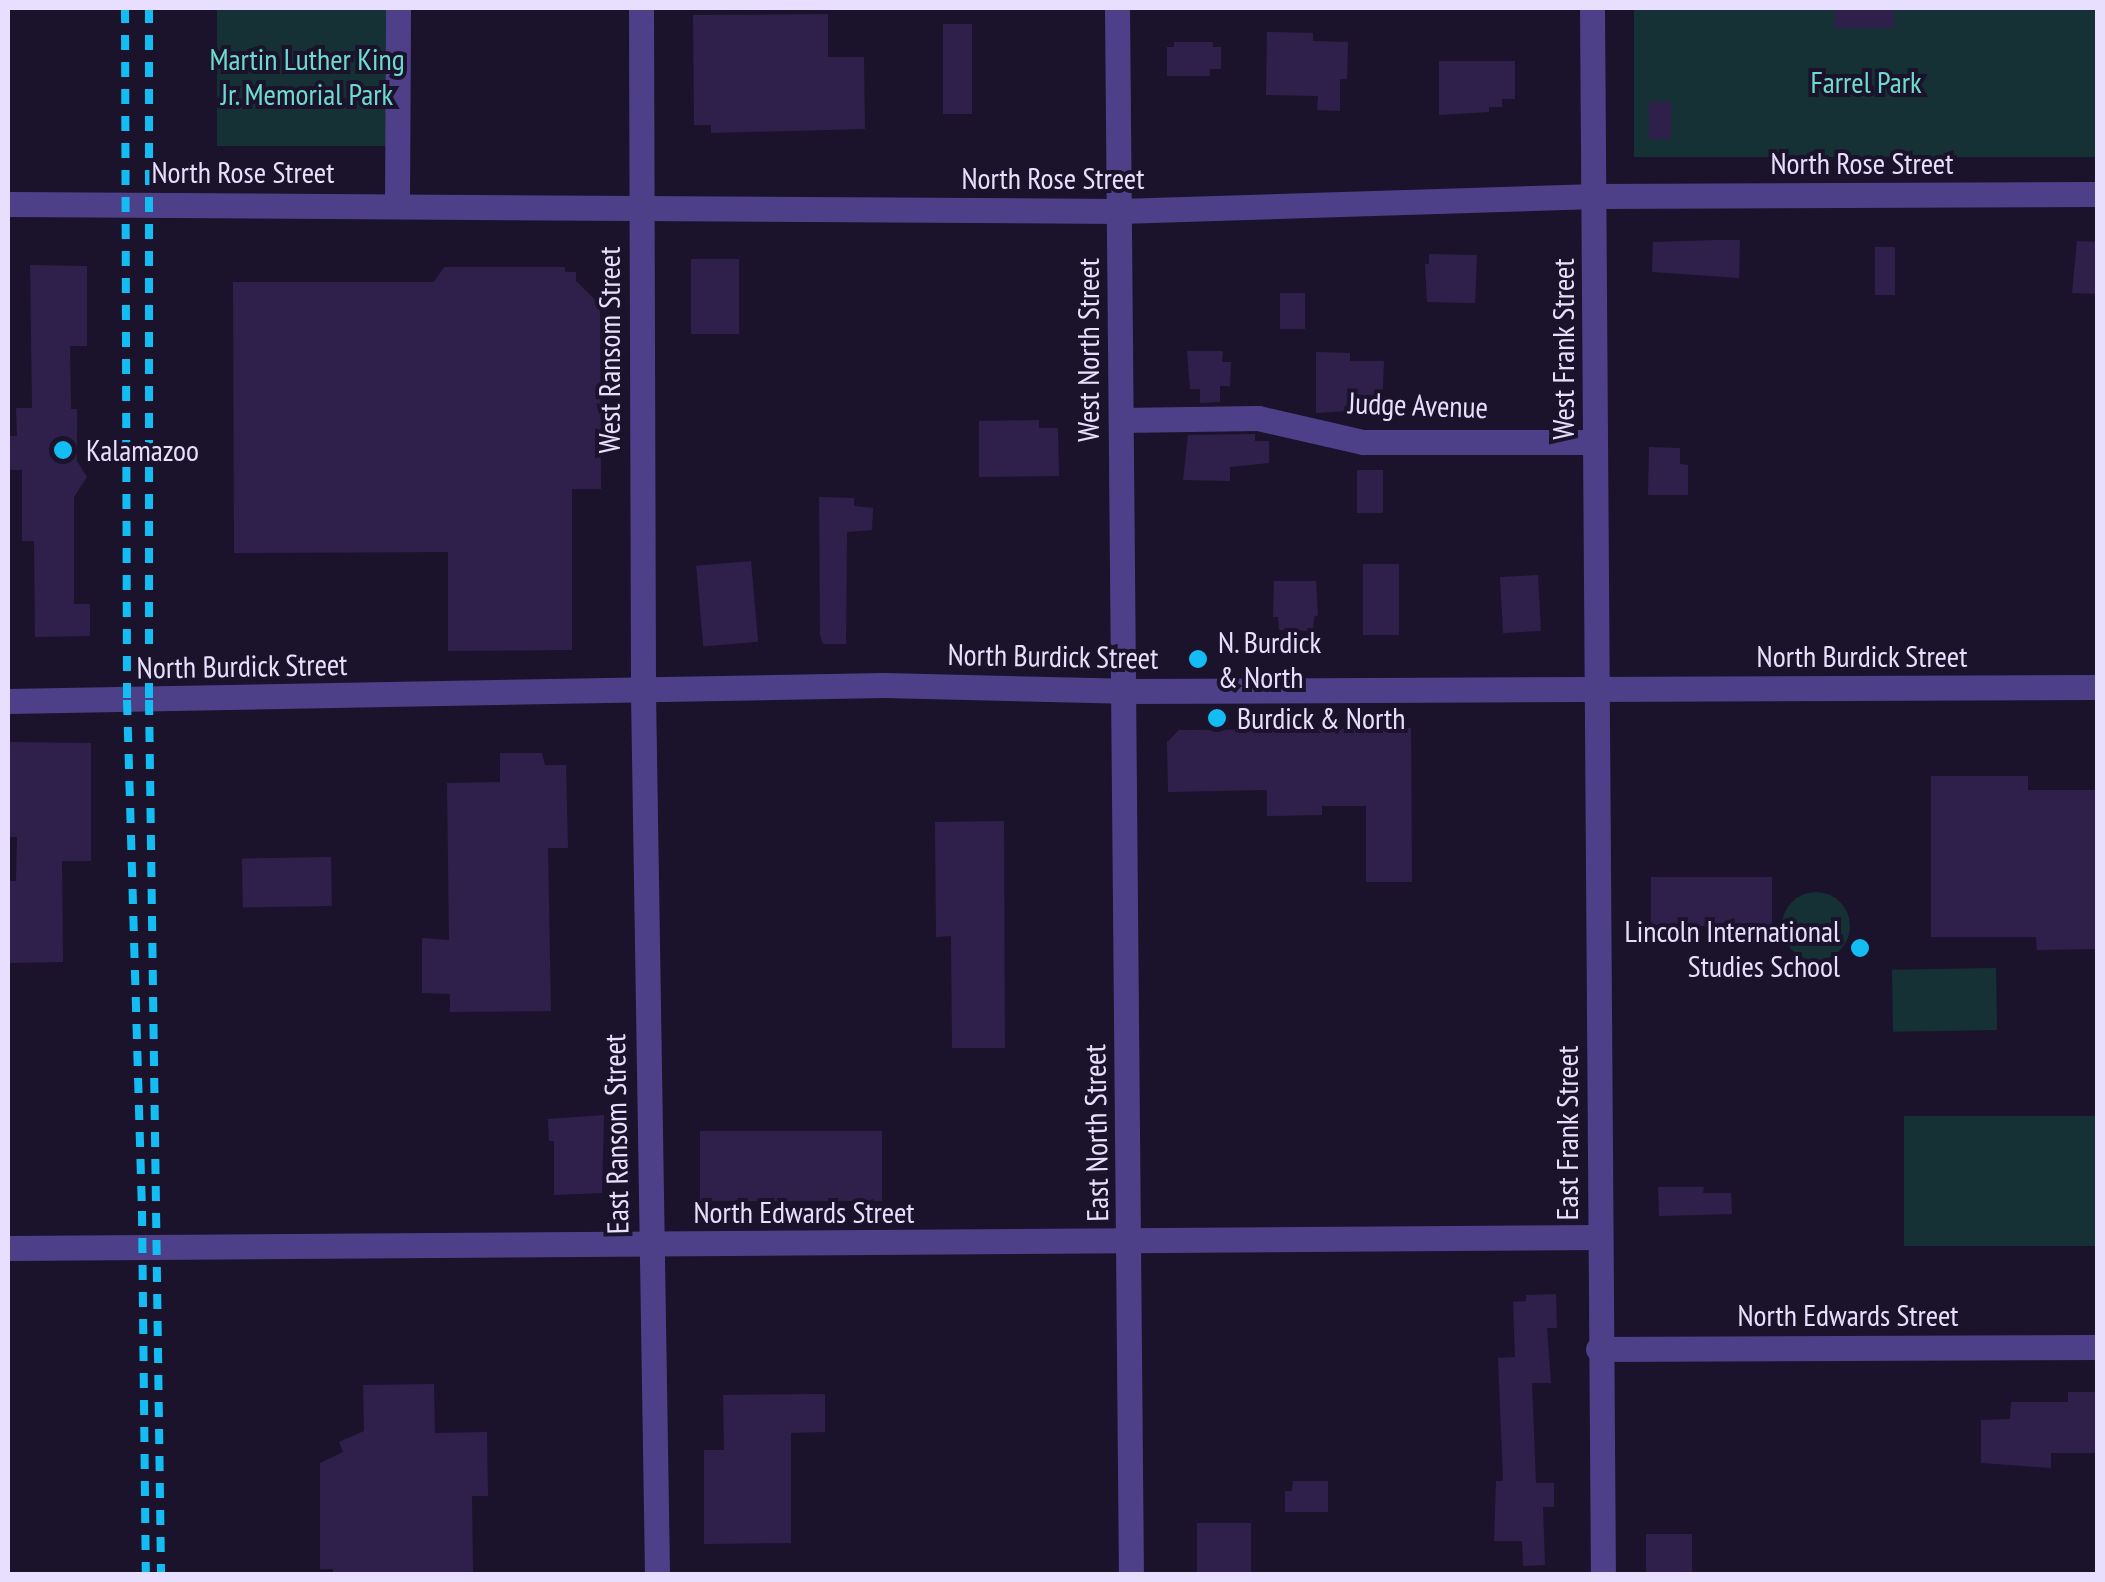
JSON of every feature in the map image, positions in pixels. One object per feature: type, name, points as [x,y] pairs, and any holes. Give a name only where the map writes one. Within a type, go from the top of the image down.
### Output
[{"type":"street","points":[[396,205],[398,8]]},
{"type":"street","name":"West Ransom Street","points":[[641,8],[643,692]]},
{"type":"street","name":"West North Street","points":[[1117,8],[1124,691]]},
{"type":"street","name":"West Frank Street","points":[[1592,8],[1596,690]]},
{"type":"street","name":"North Rose Street","points":[[8,204],[1120,210],[1596,196],[2098,194]]},
{"type":"street","name":"Judge Avenue","points":[[1121,420],[1258,418],[1363,442],[1595,442]]},
{"type":"street","name":"North Burdick Street","points":[[8,701],[884,685],[1124,691],[2098,687]]},
{"type":"street","name":"East Frank Street","points":[[1596,690],[1602,1574]]},
{"type":"street","name":"East North Street","points":[[1124,691],[1131,1574]]},
{"type":"street","name":"East Ransom Street","points":[[643,692],[657,1574]]},
{"type":"street","name":"North Edwards Street","points":[[8,1248],[1600,1237]]},
{"type":"street","name":"North Edwards Street","points":[[1598,1349],[2098,1347]]},
{"type":"green space","name":"Martin Luther King Jr. Memorial Park","points":[[217,8],[398,8],[398,146],[217,146]]},
{"type":"green space","name":"Farrel Park","points":[[1634,8],[2097,8],[2097,157],[1634,157]]},
{"type":"green space","points":[[1816,892],[1840,902],[1850,926],[1840,950],[1816,960],[1792,950],[1782,926],[1792,902]]},
{"type":"green space","points":[[1996,968],[1997,1030],[1893,1032],[1892,970]]},
{"type":"green space","points":[[1904,1116],[2097,1116],[2097,1246],[1904,1246]]},
{"type":"building","points":[[1835,8],[1894,8],[1894,28],[1835,28]]},
{"type":"building","points":[[828,14],[828,57],[864,57],[865,129],[711,133],[711,125],[694,125],[693,15]]},
{"type":"building","points":[[943,24],[972,24],[972,114],[943,114]]},
{"type":"building","points":[[1267,32],[1313,33],[1313,41],[1348,42],[1347,79],[1340,79],[1340,111],[1317,110],[1318,96],[1266,95]]},
{"type":"building","points":[[1174,42],[1213,42],[1213,47],[1221,47],[1221,69],[1210,69],[1210,76],[1167,76],[1167,47],[1174,47]]},
{"type":"building","points":[[1439,61],[1515,61],[1515,99],[1502,99],[1502,107],[1489,107],[1489,112],[1439,115]]},
{"type":"building","points":[[1649,102],[1671,102],[1671,139],[1649,139]]},
{"type":"building","points":[[1740,240],[1739,278],[1652,272],[1653,242]]},
{"type":"building","points":[[2077,241],[2098,242],[2098,294],[2072,293]]},
{"type":"building","points":[[1875,247],[1895,247],[1895,295],[1875,295]]},
{"type":"building","points":[[1429,254],[1477,255],[1475,303],[1427,302],[1425,264],[1429,264]]},
{"type":"building","points":[[691,259],[739,259],[739,334],[691,334]]},
{"type":"building","points":[[30,265],[87,266],[87,346],[70,346],[71,409],[77,409],[77,461],[87,477],[74,497],[74,604],[90,604],[90,636],[35,637],[34,541],[22,541],[22,470],[8,470],[8,436],[17,436],[16,408],[32,408]]},
{"type":"building","points":[[444,267],[565,267],[565,272],[576,272],[576,281],[600,305],[601,489],[572,489],[572,650],[448,651],[448,552],[234,553],[233,282],[434,282]]},
{"type":"building","points":[[1280,293],[1305,293],[1305,329],[1280,329]]},
{"type":"building","points":[[1187,351],[1223,351],[1222,362],[1231,362],[1230,386],[1220,386],[1220,402],[1200,403],[1200,389],[1190,389]]},
{"type":"building","points":[[1316,352],[1350,353],[1350,361],[1384,361],[1382,409],[1316,413]]},
{"type":"building","points":[[1039,420],[1039,428],[1058,428],[1059,476],[979,477],[979,421]]},
{"type":"building","points":[[1255,434],[1255,441],[1269,441],[1269,463],[1230,467],[1230,481],[1183,480],[1188,435]]},
{"type":"building","points":[[1649,447],[1680,448],[1680,464],[1688,465],[1688,495],[1648,495]]},
{"type":"building","points":[[1357,470],[1383,470],[1383,513],[1357,513]]},
{"type":"building","points":[[819,497],[854,498],[854,506],[873,508],[872,530],[847,532],[846,644],[823,644],[820,635]]},
{"type":"building","points":[[751,561],[758,642],[703,646],[696,566]]},
{"type":"building","points":[[1363,564],[1399,564],[1399,635],[1363,635]]},
{"type":"building","points":[[1538,575],[1541,631],[1503,633],[1500,577]]},
{"type":"building","points":[[1274,581],[1316,581],[1318,615],[1314,617],[1313,631],[1279,630],[1278,617],[1273,617]]},
{"type":"building","points":[[1411,728],[1412,882],[1366,882],[1366,806],[1322,806],[1322,815],[1267,816],[1267,790],[1168,792],[1167,742],[1179,730]]},
{"type":"building","points":[[8,742],[91,743],[91,861],[62,861],[63,962],[8,963],[8,881],[16,881],[17,837],[8,837]]},
{"type":"building","points":[[500,753],[542,753],[545,765],[566,765],[568,848],[548,848],[551,1011],[450,1012],[450,994],[422,993],[422,938],[449,940],[447,783],[500,782]]},
{"type":"building","points":[[1931,776],[2028,776],[2028,790],[2098,790],[2098,949],[2037,950],[2036,937],[1931,937]]},
{"type":"building","points":[[1004,821],[1005,1048],[952,1048],[951,936],[936,937],[935,822]]},
{"type":"building","points":[[331,857],[332,906],[243,908],[242,859]]},
{"type":"building","points":[[1651,877],[1772,877],[1772,926],[1651,926]]},
{"type":"building","points":[[604,1115],[602,1193],[554,1195],[554,1141],[549,1141],[548,1119]]},
{"type":"building","points":[[700,1131],[882,1131],[882,1201],[700,1201]]},
{"type":"building","points":[[1658,1187],[1704,1187],[1703,1193],[1731,1193],[1732,1214],[1659,1216]]},
{"type":"building","points":[[1556,1294],[1557,1328],[1547,1328],[1551,1383],[1532,1383],[1536,1483],[1554,1483],[1554,1507],[1543,1507],[1545,1565],[1523,1566],[1522,1541],[1494,1541],[1496,1481],[1503,1481],[1498,1358],[1515,1357],[1513,1302],[1526,1301],[1526,1295]]},
{"type":"building","points":[[434,1384],[435,1433],[487,1432],[488,1496],[472,1496],[473,1574],[333,1574],[333,1569],[320,1569],[320,1463],[343,1452],[339,1442],[364,1431],[363,1385]]},
{"type":"building","points":[[2068,1392],[2098,1392],[2098,1453],[2051,1453],[2051,1468],[1981,1463],[1981,1420],[2010,1419],[2011,1402],[2068,1402]]},
{"type":"building","points":[[825,1394],[825,1432],[791,1433],[791,1543],[704,1544],[704,1450],[724,1450],[723,1395]]},
{"type":"building","points":[[1293,1481],[1328,1481],[1328,1512],[1285,1512],[1285,1491],[1292,1491]]},
{"type":"building","points":[[1197,1523],[1251,1523],[1251,1574],[1197,1574]]},
{"type":"building","points":[[1646,1534],[1692,1534],[1692,1574],[1646,1574]]},
{"type":"railway","points":[[125,8],[127,700],[142,1211],[146,1574]]},
{"type":"railway","points":[[149,8],[149,700],[161,1574]]},
{"type":"place","name":"Kalamazoo","points":[[63,450]]},
{"type":"place","name":"N. Burdick & North","points":[[1198,659]]},
{"type":"place","name":"Burdick & North","points":[[1217,718]]},
{"type":"place","name":"Lincoln International Studies School","points":[[1860,948]]}]
